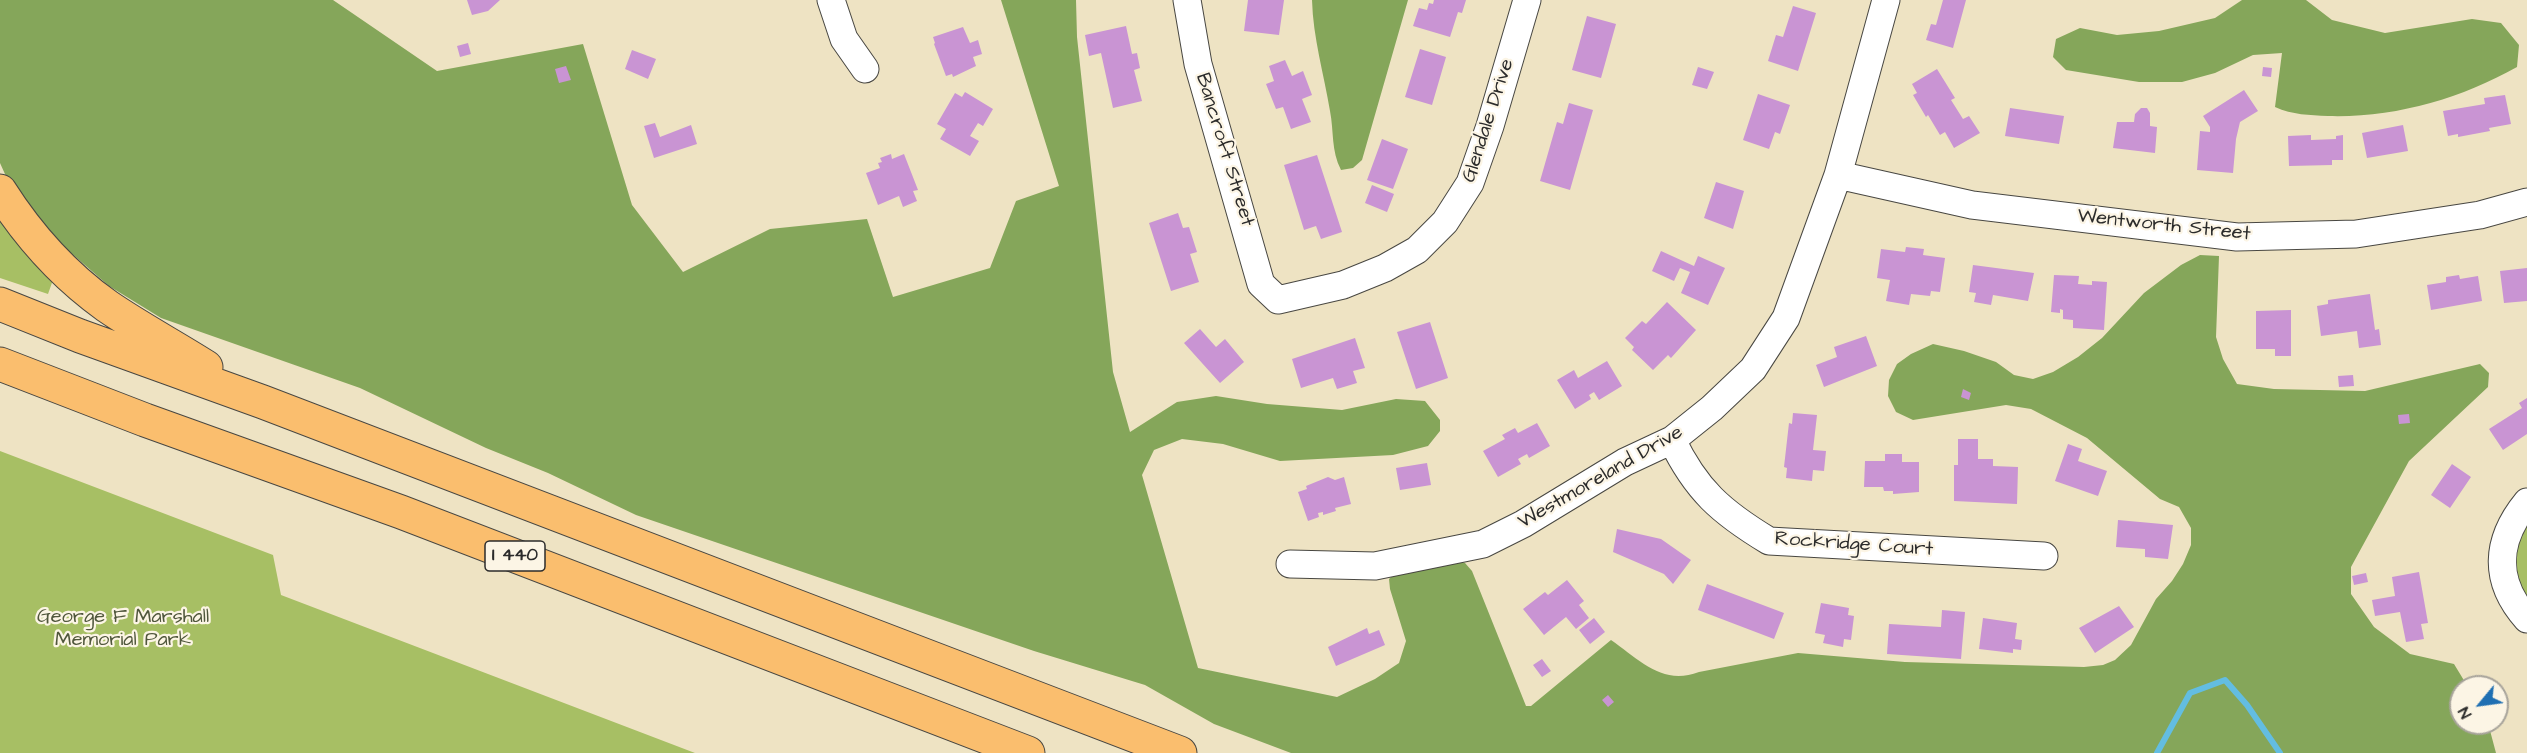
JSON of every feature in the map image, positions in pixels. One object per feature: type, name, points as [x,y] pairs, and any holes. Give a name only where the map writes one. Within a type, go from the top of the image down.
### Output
[{"type":"highway","points":[[0,191],[37,241],[91,293],[263,402]]},
{"type":"highway","name":"I 440","points":[[0,304],[80,336],[263,402],[1180,753]]},
{"type":"highway","name":"I 440","points":[[0,364],[145,420],[401,512],[1028,753]]},
{"type":"street","points":[[831,0],[844,39],[866,69]]},
{"type":"street","name":"Bancroft Street","points":[[1187,0],[1198,64],[1262,284],[1273,295]]},
{"type":"street","name":"Glendale Drive","points":[[1273,295],[1278,300],[1343,285],[1385,268],[1417,250],[1445,222],[1470,183],[1490,126],[1527,0]]},
{"type":"street","name":"Westmoreland Drive","points":[[1290,564],[1375,566],[1482,544],[1523,524],[1625,462],[1672,440],[1712,408],[1753,369],[1786,318],[1838,175],[1886,0]]},
{"type":"street","name":"Wentworth Street","points":[[1838,175],[1972,205],[2237,237],[2356,234],[2480,215],[2527,202]]},
{"type":"street","name":"Rockridge Court","points":[[1672,440],[1685,467],[1706,495],[1739,523],[1769,541],[2044,556]]},
{"type":"street","points":[[2527,502],[2515,516],[2503,541],[2502,570],[2513,604],[2527,619]]},
{"type":"green space","points":[[0,0],[333,0],[437,71],[583,44],[632,205],[683,272],[770,229],[867,219],[893,297],[990,268],[1016,201],[1059,186],[1001,0],[1076,0],[1077,37],[1113,372],[1130,432],[1177,402],[1216,396],[1267,404],[1342,410],[1396,399],[1425,401],[1440,420],[1440,431],[1428,446],[1393,455],[1280,461],[1223,444],[1182,439],[1154,450],[1142,475],[1198,668],[1337,697],[1375,679],[1399,663],[1406,641],[1389,579],[1394,574],[1457,561],[1465,563],[1472,571],[1526,706],[1531,706],[1611,640],[1652,669],[1674,676],[1798,653],[1905,662],[2084,667],[2103,665],[2115,660],[2131,645],[2156,599],[2183,564],[2191,545],[2191,528],[2179,507],[2160,499],[2087,438],[2031,409],[2006,405],[1913,420],[1896,412],[1888,396],[1889,380],[1897,364],[1911,354],[1933,344],[1996,362],[2014,375],[2033,379],[2053,372],[2078,357],[2102,338],[2144,293],[2181,265],[2200,255],[2219,256],[2216,337],[2223,359],[2237,384],[2274,389],[2365,391],[2480,364],[2489,373],[2488,387],[2409,461],[2351,567],[2351,594],[2374,627],[2410,654],[2454,664],[2461,675],[2449,675],[2449,735],[2491,735],[2496,753],[1291,753],[1214,724],[1145,685],[1034,651],[636,515],[548,473],[486,448],[360,388],[161,318],[109,286],[55,239],[9,183],[0,163]]},
{"type":"green space","points":[[1312,0],[1408,0],[1362,160],[1353,168],[1341,170],[1334,148],[1330,111],[1314,28]]},
{"type":"green space","points":[[2242,0],[2306,0],[2332,20],[2385,33],[2472,19],[2501,23],[2519,45],[2517,67],[2473,88],[2426,104],[2377,114],[2328,116],[2295,113],[2275,107],[2282,53],[2253,55],[2215,73],[2182,82],[2139,82],[2066,70],[2053,57],[2056,39],[2080,28],[2117,35],[2159,31],[2215,18]]},
{"type":"green space","points":[[0,210],[54,277],[48,294],[0,278]]},
{"type":"green space","name":"George F Marshall Memorial Park","points":[[0,451],[273,555],[281,595],[695,753],[0,753]]},
{"type":"green space","points":[[2527,518],[2527,604],[2518,580],[2515,552]]},
{"type":"building","points":[[467,0],[500,0],[488,11],[472,15]]},
{"type":"building","points":[[1248,0],[1284,0],[1279,35],[1244,31]]},
{"type":"building","points":[[1434,0],[1466,0],[1462,13],[1458,12],[1450,37],[1413,26],[1419,8],[1427,10],[1429,3],[1433,4]]},
{"type":"building","points":[[1943,0],[1966,0],[1953,48],[1926,40],[1931,24],[1936,25]]},
{"type":"building","points":[[1793,6],[1816,13],[1798,71],[1768,61],[1776,35],[1783,37]]},
{"type":"building","points":[[1587,16],[1616,24],[1601,78],[1572,70]]},
{"type":"building","points":[[1126,26],[1132,54],[1137,53],[1140,68],[1134,70],[1142,101],[1113,108],[1101,53],[1089,56],[1085,35]]},
{"type":"building","points":[[963,27],[970,43],[978,40],[982,54],[973,57],[976,66],[953,77],[952,74],[946,76],[933,37]]},
{"type":"building","points":[[468,43],[471,54],[460,57],[457,46]]},
{"type":"building","points":[[1420,49],[1446,57],[1432,105],[1405,97]]},
{"type":"building","points":[[632,50],[656,59],[648,79],[625,69]]},
{"type":"building","points":[[1285,60],[1292,76],[1303,71],[1312,95],[1302,99],[1311,122],[1291,129],[1283,107],[1276,109],[1266,84],[1274,81],[1269,66]]},
{"type":"building","points":[[566,66],[571,80],[559,83],[555,69]]},
{"type":"building","points":[[1698,67],[1714,72],[1707,89],[1692,85]]},
{"type":"building","points":[[2263,67],[2272,68],[2271,77],[2262,76]]},
{"type":"building","points":[[1937,69],[1955,98],[1951,100],[1963,119],[1969,116],[1980,133],[1954,148],[1945,132],[1940,135],[1928,115],[1926,117],[1913,95],[1917,93],[1912,84]]},
{"type":"building","points":[[2244,90],[2258,111],[2240,122],[2233,173],[2197,170],[2200,131],[2210,132],[2210,127],[2203,116]]},
{"type":"building","points":[[965,92],[993,109],[983,126],[978,123],[970,136],[979,141],[970,156],[940,139],[946,129],[937,124],[955,93],[962,97]]},
{"type":"building","points":[[1758,94],[1790,105],[1780,134],[1775,132],[1769,149],[1743,140]]},
{"type":"building","points":[[2505,95],[2511,124],[2489,128],[2490,131],[2458,137],[2458,134],[2448,136],[2443,111],[2485,104],[2484,98]]},
{"type":"building","points":[[1569,103],[1593,110],[1570,190],[1540,181],[1557,122],[1563,124]]},
{"type":"building","points":[[2010,108],[2064,116],[2059,144],[2005,136]]},
{"type":"building","points":[[2141,108],[2147,108],[2150,113],[2150,126],[2157,127],[2155,153],[2113,148],[2117,122],[2134,122],[2135,114]]},
{"type":"building","points":[[655,123],[660,137],[691,125],[697,144],[654,158],[644,126]]},
{"type":"building","points":[[2403,125],[2408,151],[2367,158],[2362,133]]},
{"type":"building","points":[[2311,135],[2311,140],[2336,139],[2336,136],[2343,135],[2343,160],[2332,160],[2332,165],[2289,166],[2288,136]]},
{"type":"building","points":[[1382,139],[1408,149],[1393,189],[1367,180]]},
{"type":"building","points":[[891,154],[892,159],[904,154],[918,190],[913,191],[917,201],[903,207],[899,196],[878,205],[866,173],[880,168],[878,163],[882,162],[880,158]]},
{"type":"building","points":[[1317,155],[1342,232],[1321,239],[1316,226],[1304,230],[1284,165]]},
{"type":"building","points":[[1716,182],[1744,191],[1733,229],[1704,218]]},
{"type":"building","points":[[1372,185],[1394,194],[1387,212],[1365,203]]},
{"type":"building","points":[[1178,213],[1183,228],[1189,227],[1197,252],[1190,254],[1199,282],[1171,291],[1149,223]]},
{"type":"building","points":[[1906,247],[1924,249],[1923,255],[1945,258],[1940,292],[1931,291],[1930,296],[1911,294],[1909,305],[1886,301],[1890,280],[1877,278],[1881,249],[1905,252]]},
{"type":"building","points":[[1661,251],[1694,266],[1698,256],[1725,268],[1708,305],[1681,293],[1690,272],[1680,268],[1674,281],[1652,271]]},
{"type":"building","points":[[1973,265],[2034,273],[2028,301],[1993,295],[1991,305],[1974,302],[1976,293],[1969,292]]},
{"type":"building","points":[[2527,268],[2527,301],[2504,303],[2500,271]]},
{"type":"building","points":[[2054,275],[2079,276],[2078,284],[2092,285],[2092,281],[2107,282],[2104,330],[2073,328],[2073,320],[2063,319],[2063,310],[2060,309],[2060,313],[2051,312]]},
{"type":"building","points":[[2459,275],[2460,279],[2478,276],[2482,301],[2431,310],[2427,285],[2446,282],[2446,277]]},
{"type":"building","points":[[2370,294],[2375,330],[2379,329],[2381,345],[2359,348],[2357,331],[2321,336],[2317,306],[2328,304],[2328,300]]},
{"type":"building","points":[[1667,302],[1696,330],[1671,358],[1668,355],[1653,370],[1632,350],[1634,347],[1625,338],[1642,321],[1646,324]]},
{"type":"building","points":[[2291,310],[2291,356],[2275,356],[2275,349],[2256,349],[2256,311]]},
{"type":"building","points":[[1430,322],[1448,378],[1416,389],[1397,332]]},
{"type":"building","points":[[1200,329],[1216,347],[1225,339],[1244,362],[1220,383],[1184,343]]},
{"type":"building","points":[[1866,336],[1877,366],[1824,387],[1816,365],[1837,357],[1834,347]]},
{"type":"building","points":[[1355,338],[1365,368],[1353,371],[1357,383],[1337,389],[1333,378],[1301,388],[1292,359]]},
{"type":"building","points":[[1607,361],[1622,386],[1599,400],[1594,392],[1589,395],[1591,399],[1575,409],[1557,380],[1574,370],[1578,378]]},
{"type":"building","points":[[2353,375],[2354,386],[2339,387],[2338,376]]},
{"type":"building","points":[[1963,389],[1971,393],[1969,400],[1961,397]]},
{"type":"building","points":[[2527,398],[2527,434],[2503,450],[2489,429],[2522,408],[2519,403]]},
{"type":"building","points":[[1793,413],[1817,415],[1813,450],[1826,451],[1824,471],[1813,470],[1812,481],[1786,478],[1787,468],[1784,467],[1789,423],[1792,424]]},
{"type":"building","points":[[2409,414],[2410,423],[2399,424],[2398,415]]},
{"type":"building","points":[[1537,423],[1550,446],[1529,458],[1527,454],[1518,459],[1521,464],[1498,477],[1483,451],[1505,439],[1502,435],[1515,428],[1518,433]]},
{"type":"building","points":[[1958,439],[1978,439],[1978,459],[1993,459],[1993,466],[2018,467],[2017,504],[1954,501],[1954,465],[1958,465]]},
{"type":"building","points":[[2068,444],[2082,449],[2078,461],[2107,471],[2098,496],[2055,481]]},
{"type":"building","points":[[1885,454],[1902,454],[1902,462],[1919,462],[1919,492],[1893,494],[1893,491],[1884,491],[1883,487],[1864,487],[1865,461],[1885,461]]},
{"type":"building","points":[[1427,463],[1431,485],[1400,490],[1396,468]]},
{"type":"building","points":[[2452,464],[2471,477],[2450,508],[2431,495]]},
{"type":"building","points":[[1328,477],[1335,480],[1344,477],[1351,504],[1335,508],[1336,511],[1323,515],[1323,512],[1318,513],[1319,517],[1308,521],[1298,492]]},
{"type":"building","points":[[2118,520],[2173,525],[2168,559],[2145,557],[2145,549],[2116,547]]},
{"type":"building","points":[[1617,529],[1661,539],[1691,560],[1673,584],[1664,574],[1613,552]]},
{"type":"building","points":[[2419,572],[2428,623],[2421,624],[2424,639],[2406,642],[2400,612],[2375,616],[2372,600],[2395,596],[2392,577]]},
{"type":"building","points":[[2366,573],[2368,582],[2354,585],[2352,576]]},
{"type":"building","points":[[1567,580],[1584,601],[1579,605],[1589,618],[1576,629],[1566,617],[1544,635],[1523,609],[1545,592],[1548,595]]},
{"type":"building","points":[[1707,584],[1784,613],[1774,639],[1698,610]]},
{"type":"building","points":[[1821,603],[1849,608],[1848,615],[1854,616],[1851,640],[1844,639],[1843,647],[1823,643],[1825,635],[1815,633]]},
{"type":"building","points":[[2119,606],[2134,627],[2095,653],[2079,628]]},
{"type":"building","points":[[1942,610],[1965,612],[1961,659],[1887,654],[1889,624],[1941,627]]},
{"type":"building","points":[[1594,618],[1605,632],[1590,644],[1579,630]]},
{"type":"building","points":[[1983,618],[2017,623],[2015,639],[2022,640],[2021,650],[2013,649],[2013,653],[1979,649]]},
{"type":"building","points":[[1367,628],[1369,634],[1379,630],[1385,645],[1336,666],[1328,647]]},
{"type":"building","points":[[1542,659],[1551,671],[1542,677],[1533,665]]},
{"type":"building","points":[[1608,695],[1614,702],[1608,707],[1602,700]]},
{"type":"waterway","points":[[2157,753],[2190,693],[2225,680],[2247,705],[2280,753]]}]
